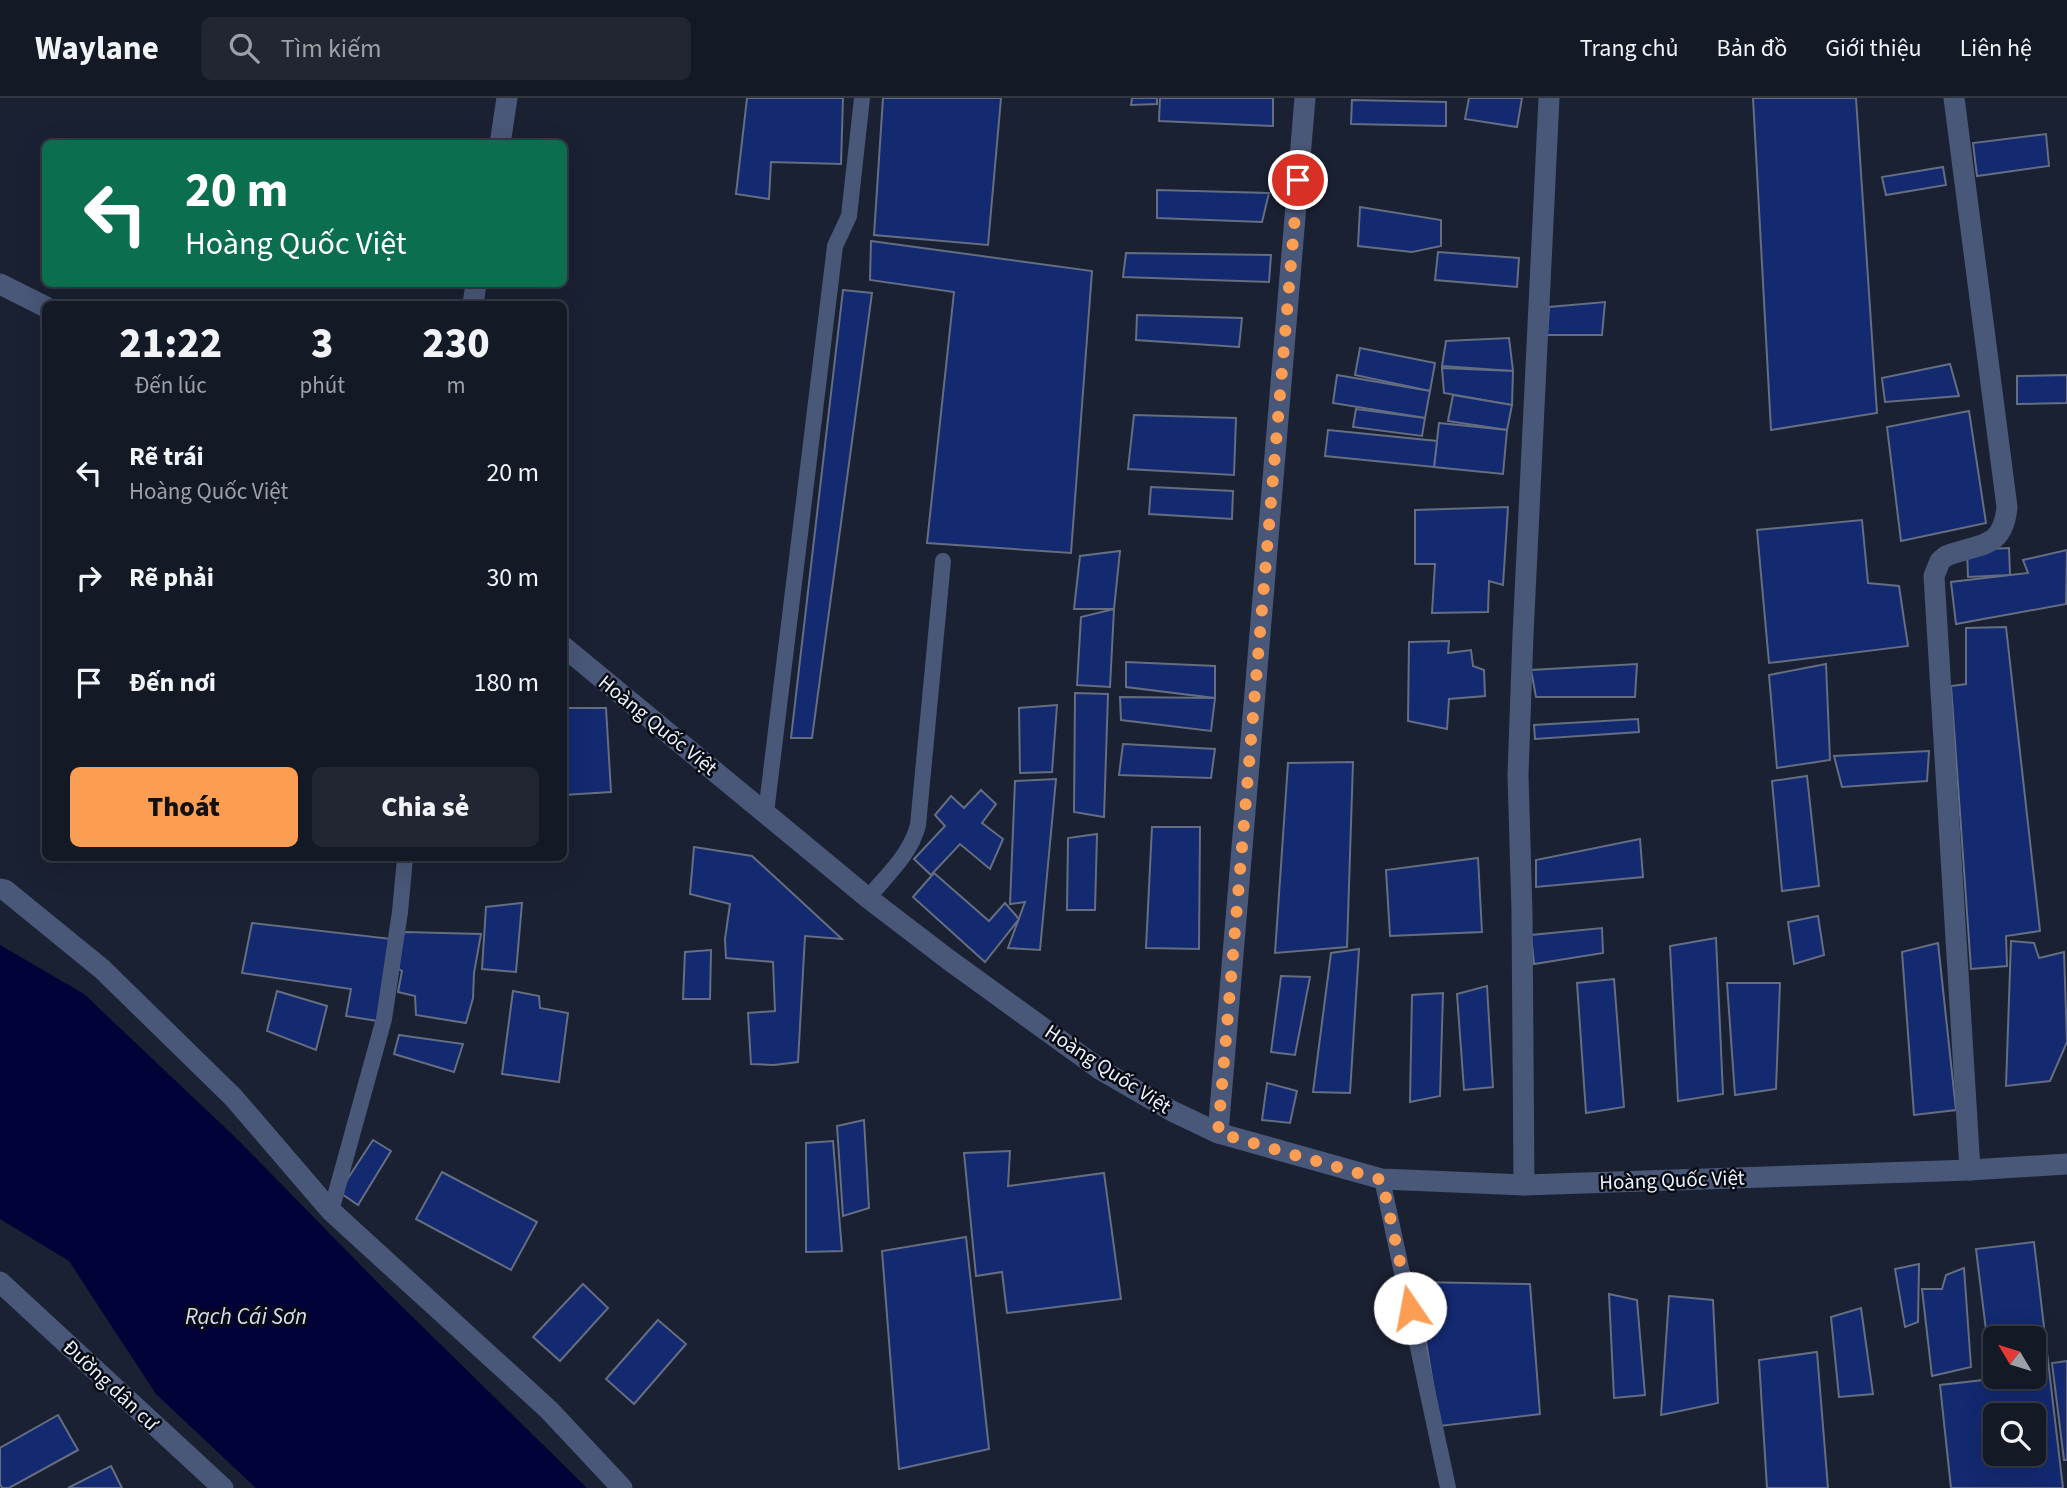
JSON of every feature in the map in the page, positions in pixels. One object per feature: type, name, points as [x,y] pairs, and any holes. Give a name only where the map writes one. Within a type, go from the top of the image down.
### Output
[{"type":"street","points":[[501,140],[507,98]]},
{"type":"street","points":[[1218,1133],[1305,98]]},
{"type":"street","points":[[1524,1185],[1518,775],[1549,98]]},
{"type":"street","points":[[1954,98],[2007,507],[2003,527],[1996,537],[1987,543],[1946,556],[1940,561],[1934,576],[1970,1170]]},
{"type":"street","points":[[0,284],[42,305]]},
{"type":"street","name":"Hoàng Quốc Việt","points":[[567,649],[868,898],[949,960],[1101,1070],[1172,1111],[1218,1133],[1382,1180],[1524,1185],[1970,1170],[2067,1164]]},
{"type":"street","points":[[0,889],[5,890],[91,960],[130,997],[233,1097],[331,1211],[550,1410],[622,1488]]},
{"type":"street","name":"Đường dân cư","points":[[0,1282],[223,1488]]},
{"type":"lane","points":[[766,813],[835,246],[849,216],[862,98]]},
{"type":"lane","points":[[868,898],[905,853],[916,835],[943,561]]},
{"type":"lane","points":[[331,1211],[384,1019],[405,861]]},
{"type":"lane","points":[[1382,1180],[1448,1488]]},
{"type":"water","name":"Rạch Cái Sơn","points":[[0,945],[84,994],[236,1138],[382,1287],[587,1488],[256,1488],[156,1394],[69,1261],[0,1219]]},
{"type":"building","points":[[747,98],[843,98],[841,164],[771,162],[769,199],[736,194]]},
{"type":"building","points":[[883,98],[1001,98],[988,245],[874,235]]},
{"type":"building","points":[[1132,98],[1157,98],[1157,104],[1131,105]]},
{"type":"building","points":[[1160,98],[1273,98],[1273,126],[1159,121]]},
{"type":"building","points":[[1469,98],[1522,98],[1517,127],[1465,119]]},
{"type":"building","points":[[1753,98],[1856,98],[1877,413],[1771,430]]},
{"type":"building","points":[[1352,100],[1446,102],[1446,126],[1351,124]]},
{"type":"building","points":[[2046,134],[2049,166],[1977,176],[1973,143]]},
{"type":"building","points":[[1943,167],[1946,185],[1886,195],[1882,177]]},
{"type":"building","points":[[1157,190],[1269,193],[1262,222],[1157,218]]},
{"type":"building","points":[[1360,207],[1441,220],[1441,246],[1412,252],[1358,246]]},
{"type":"building","points":[[871,241],[1092,271],[1071,553],[927,543],[954,292],[870,280]]},
{"type":"building","points":[[1438,252],[1519,258],[1517,287],[1435,280]]},
{"type":"building","points":[[1126,253],[1271,255],[1269,282],[1123,277]]},
{"type":"building","points":[[843,290],[872,293],[812,738],[791,738]]},
{"type":"building","points":[[1605,302],[1602,335],[1547,335],[1549,307]]},
{"type":"building","points":[[1137,315],[1242,318],[1239,347],[1136,340]]},
{"type":"building","points":[[1509,338],[1513,371],[1442,366],[1446,341]]},
{"type":"building","points":[[1360,348],[1435,363],[1430,391],[1355,375]]},
{"type":"building","points":[[1950,364],[1959,396],[1885,402],[1882,378]]},
{"type":"building","points":[[1442,368],[1513,371],[1512,405],[1444,393]]},
{"type":"building","points":[[1337,375],[1430,391],[1425,418],[1333,403]]},
{"type":"building","points":[[2067,375],[2067,403],[2017,404],[2017,376]]},
{"type":"building","points":[[1453,395],[1512,405],[1507,430],[1448,421]]},
{"type":"building","points":[[1356,409],[1425,418],[1422,436],[1353,427]]},
{"type":"building","points":[[1969,411],[1986,523],[1901,541],[1887,427]]},
{"type":"building","points":[[1134,415],[1236,418],[1234,475],[1128,469]]},
{"type":"building","points":[[1439,423],[1507,430],[1503,474],[1434,467]]},
{"type":"building","points":[[1328,430],[1437,441],[1434,467],[1325,456]]},
{"type":"building","points":[[1151,487],[1233,491],[1232,519],[1149,514]]},
{"type":"building","points":[[1508,507],[1503,585],[1489,581],[1488,612],[1432,613],[1435,564],[1415,564],[1415,510]]},
{"type":"building","points":[[1862,520],[1868,583],[1899,586],[1908,646],[1769,663],[1757,530]]},
{"type":"building","points":[[2009,548],[2010,575],[1968,577],[1967,550]]},
{"type":"building","points":[[2067,550],[2066,604],[1956,624],[1951,582],[2028,573],[2023,560]]},
{"type":"building","points":[[1120,551],[1114,609],[1074,609],[1080,556]]},
{"type":"building","points":[[1114,609],[1110,687],[1077,685],[1081,617]]},
{"type":"building","points":[[2006,627],[2040,931],[2006,936],[2007,966],[1971,969],[1951,686],[1966,684],[1966,628]]},
{"type":"building","points":[[1449,641],[1448,653],[1471,650],[1473,666],[1484,670],[1485,696],[1449,699],[1447,729],[1408,721],[1409,642]]},
{"type":"building","points":[[1126,662],[1215,666],[1215,698],[1126,687]]},
{"type":"building","points":[[1637,664],[1635,697],[1536,697],[1531,670]]},
{"type":"building","points":[[1826,664],[1830,760],[1777,768],[1769,675]]},
{"type":"building","points":[[1075,693],[1108,694],[1104,817],[1074,812]]},
{"type":"building","points":[[1120,697],[1215,698],[1211,731],[1121,720]]},
{"type":"building","points":[[1057,705],[1052,772],[1020,773],[1019,708]]},
{"type":"building","points":[[567,708],[606,708],[611,792],[567,795]]},
{"type":"building","points":[[1638,719],[1639,732],[1535,739],[1534,725]]},
{"type":"building","points":[[1123,744],[1215,749],[1211,778],[1119,775]]},
{"type":"building","points":[[1929,751],[1927,781],[1842,787],[1834,756]]},
{"type":"building","points":[[1353,762],[1347,947],[1275,953],[1288,763]]},
{"type":"building","points":[[1807,776],[1819,886],[1782,891],[1772,781]]},
{"type":"building","points":[[1056,779],[1040,950],[1008,948],[1025,902],[1010,904],[1015,781]]},
{"type":"building","points":[[981,790],[996,804],[982,823],[1003,839],[990,869],[960,844],[931,875],[914,859],[945,826],[935,815],[951,796],[964,808]]},
{"type":"building","points":[[1152,827],[1200,827],[1199,949],[1146,948]]},
{"type":"building","points":[[1097,834],[1095,910],[1067,910],[1068,838]]},
{"type":"building","points":[[1640,839],[1643,877],[1536,887],[1536,860]]},
{"type":"building","points":[[694,847],[752,856],[842,939],[805,936],[798,1062],[751,1064],[748,1013],[775,1011],[773,962],[726,958],[725,939],[730,904],[690,894]]},
{"type":"building","points":[[1478,858],[1482,932],[1390,936],[1386,870]]},
{"type":"building","points":[[934,873],[989,921],[1005,903],[1019,919],[985,962],[913,897]]},
{"type":"building","points":[[522,903],[516,972],[482,969],[486,907]]},
{"type":"building","points":[[1818,916],[1824,955],[1794,964],[1788,922]]},
{"type":"building","points":[[252,923],[392,939],[378,1021],[346,1016],[351,989],[242,973]]},
{"type":"building","points":[[1602,928],[1603,953],[1534,964],[1531,935]]},
{"type":"building","points":[[404,932],[481,934],[474,973],[473,998],[466,1023],[416,1015],[415,996],[398,992],[402,971],[393,966]]},
{"type":"building","points":[[1716,938],[1723,1094],[1678,1101],[1670,946]]},
{"type":"building","points":[[2011,941],[2034,943],[2039,958],[2064,952],[2067,1042],[2050,1081],[2006,1086]]},
{"type":"building","points":[[1938,943],[1956,1110],[1914,1115],[1902,952]]},
{"type":"building","points":[[1359,949],[1350,1093],[1313,1092],[1331,953]]},
{"type":"building","points":[[711,950],[710,999],[683,999],[685,952]]},
{"type":"building","points":[[1281,976],[1310,977],[1295,1055],[1271,1052]]},
{"type":"building","points":[[1614,979],[1624,1107],[1586,1113],[1577,983]]},
{"type":"building","points":[[1727,983],[1780,983],[1776,1089],[1735,1095]]},
{"type":"building","points":[[1487,986],[1493,1087],[1464,1090],[1457,994]]},
{"type":"building","points":[[277,991],[327,1006],[316,1050],[267,1031]]},
{"type":"building","points":[[513,991],[539,996],[540,1008],[568,1013],[559,1082],[502,1074]]},
{"type":"building","points":[[1443,993],[1440,1096],[1410,1102],[1412,995]]},
{"type":"building","points":[[399,1035],[463,1044],[454,1072],[394,1054]]},
{"type":"building","points":[[1267,1083],[1297,1091],[1290,1123],[1262,1120]]},
{"type":"building","points":[[864,1120],[869,1208],[843,1216],[837,1126]]},
{"type":"building","points":[[373,1140],[391,1151],[358,1205],[339,1192]]},
{"type":"building","points":[[833,1141],[842,1251],[806,1252],[806,1143]]},
{"type":"building","points":[[1010,1151],[1008,1186],[1104,1173],[1121,1299],[1007,1313],[1002,1272],[976,1276],[964,1153]]},
{"type":"building","points":[[442,1172],[537,1222],[511,1270],[416,1219]]},
{"type":"building","points":[[966,1237],[989,1449],[899,1469],[882,1251]]},
{"type":"building","points":[[2034,1242],[2044,1326],[1985,1326],[1976,1249]]},
{"type":"building","points":[[1919,1264],[1918,1322],[1905,1327],[1895,1269]]},
{"type":"building","points":[[1964,1268],[1971,1367],[1932,1376],[1922,1289],[1942,1289],[1946,1275]]},
{"type":"building","points":[[1416,1282],[1530,1284],[1540,1414],[1440,1426]]},
{"type":"building","points":[[583,1284],[608,1308],[560,1361],[533,1337]]},
{"type":"building","points":[[1609,1294],[1637,1300],[1645,1395],[1614,1398]]},
{"type":"building","points":[[1669,1296],[1713,1300],[1718,1403],[1661,1415]]},
{"type":"building","points":[[1861,1308],[1873,1394],[1839,1397],[1831,1317]]},
{"type":"building","points":[[658,1320],[686,1344],[634,1404],[606,1379]]},
{"type":"building","points":[[2046,1344],[2063,1488],[1951,1488],[1940,1385],[1983,1380],[1983,1390],[2046,1390]]},
{"type":"building","points":[[1817,1352],[1828,1488],[1767,1488],[1759,1360]]},
{"type":"building","points":[[2067,1361],[2067,1460],[2064,1460],[2052,1363]]},
{"type":"building","points":[[58,1415],[78,1450],[9,1488],[2,1488],[0,1448]]},
{"type":"building","points":[[111,1466],[122,1488],[68,1488]]},
{"type":"route","points":[[1298,180],[1218,1133],[1382,1180],[1410,1308]]}]
